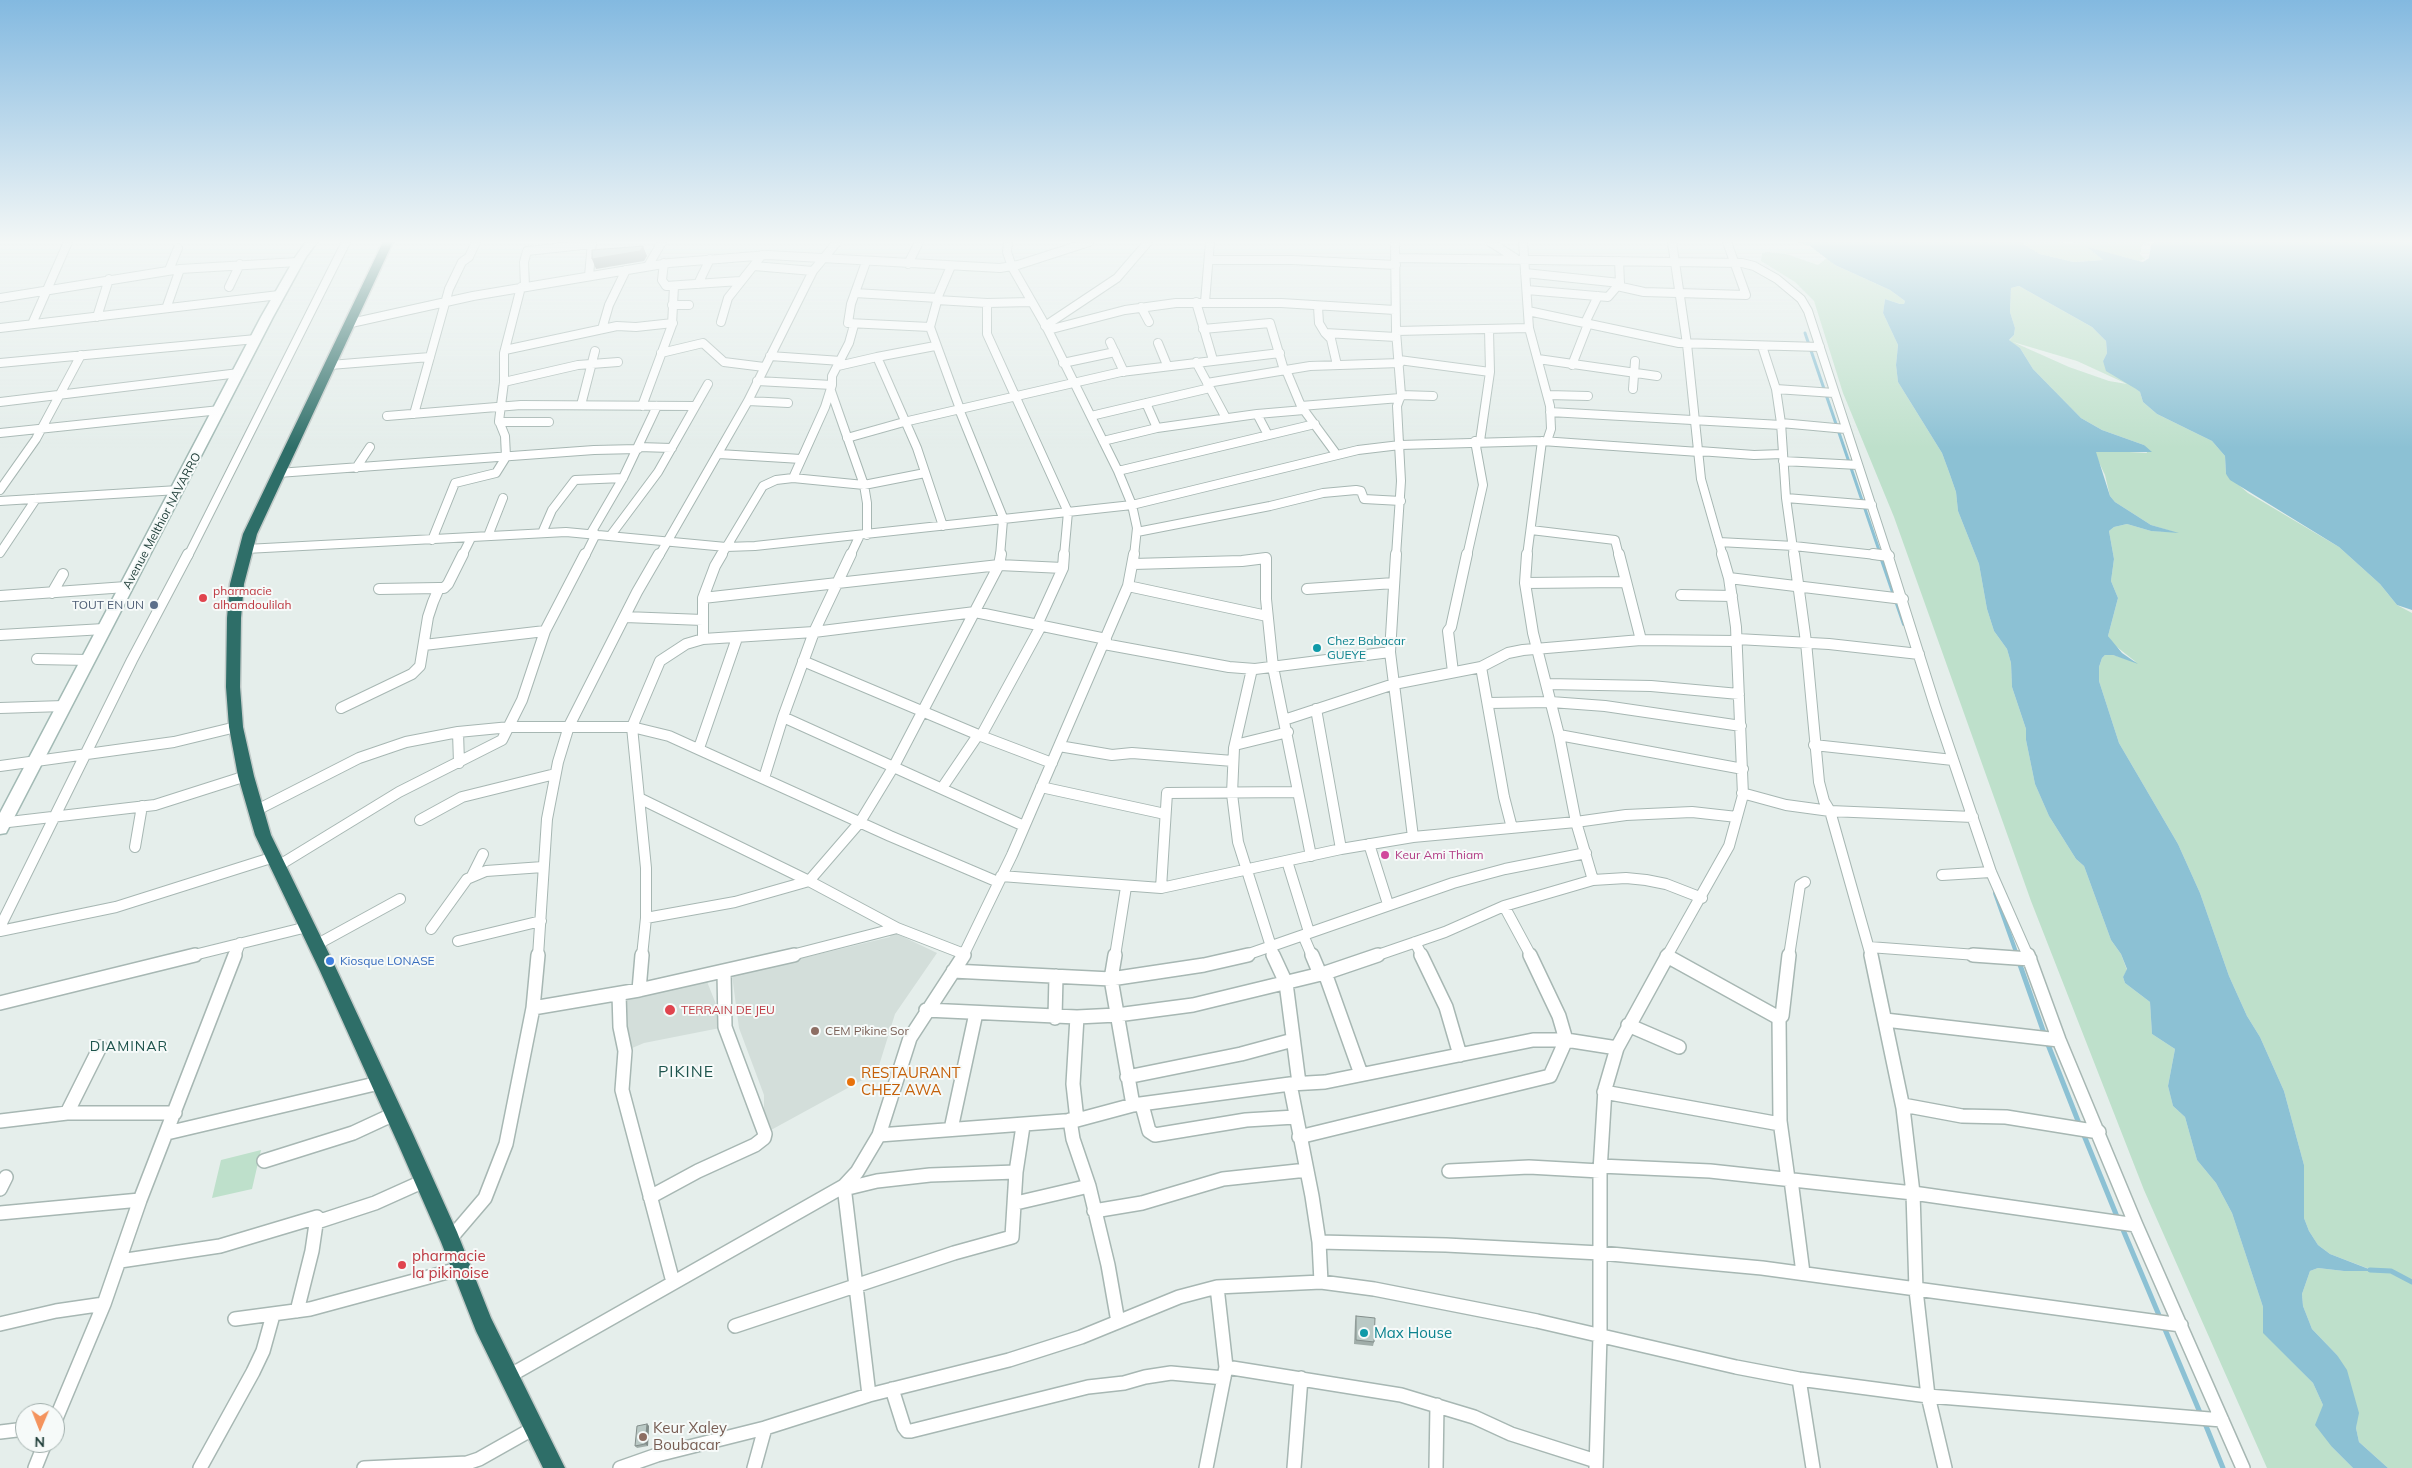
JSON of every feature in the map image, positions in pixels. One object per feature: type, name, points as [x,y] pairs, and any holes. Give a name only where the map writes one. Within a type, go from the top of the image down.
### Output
[{"type":"highway","points":[[357,311],[257,516],[246,549],[237,584],[234,618],[233,687],[236,727],[255,811],[276,861],[450,1238],[483,1324],[554,1468]]},
{"type":"street","points":[[32,324],[39,311]]},
{"type":"street","points":[[98,317],[100,311]]},
{"type":"street","points":[[0,328],[139,311]]},
{"type":"street","name":"Avenue Melthior NAVARRO","points":[[1,824],[271,311]]},
{"type":"street","points":[[0,927],[312,311]]},
{"type":"street","points":[[351,323],[407,311]]},
{"type":"street","points":[[414,414],[443,311]]},
{"type":"street","points":[[432,540],[455,483],[496,473],[506,457],[505,436],[499,422],[500,406],[504,382],[505,350],[516,311]]},
{"type":"street","points":[[602,329],[607,311]]},
{"type":"street","points":[[642,406],[673,323],[672,311]]},
{"type":"street","points":[[721,322],[724,311]]},
{"type":"street","points":[[450,1238],[476,1212],[485,1198],[500,1162],[519,1085],[533,1008],[542,921],[543,867],[555,774],[569,726],[624,617],[667,540],[719,454],[793,311]]},
{"type":"street","points":[[850,311],[847,321],[854,326],[930,327]]},
{"type":"street","points":[[646,918],[735,902],[809,881],[860,822],[894,766],[999,565],[1004,520],[935,346],[930,327],[935,311]]},
{"type":"street","points":[[942,788],[980,735],[1039,626],[1063,568],[1068,512],[988,334],[987,311]]},
{"type":"street","points":[[869,1395],[844,1188],[857,1172],[879,1135],[910,1038],[926,1010],[964,954],[1000,879],[1105,641],[1128,586],[1133,564],[1136,532],[1132,505],[1118,471],[1091,416],[1036,311]]},
{"type":"street","points":[[1047,328],[1071,311]]},
{"type":"street","points":[[1047,328],[1125,311]]},
{"type":"street","points":[[1143,311],[1149,322]]},
{"type":"street","points":[[1198,311],[1213,360]]},
{"type":"street","points":[[1318,311],[1319,323],[1331,339],[1337,365]]},
{"type":"street","points":[[1395,311],[1400,362],[1401,396],[1397,420],[1400,445],[1401,501],[1390,652],[1413,837]]},
{"type":"street","points":[[1593,880],[1576,822],[1559,735],[1538,648],[1525,583],[1526,564],[1544,441],[1550,429],[1548,395],[1529,328],[1528,311],[1687,344],[1820,347]]},
{"type":"street","points":[[1572,365],[1592,311]]},
{"type":"street","points":[[892,1389],[904,1427],[907,1431],[911,1432],[1088,1387],[1124,1383],[1145,1377],[1172,1373],[1225,1372],[1301,1378],[1401,1396],[1437,1405],[1474,1417],[1511,1434],[1596,1465],[1600,1336],[1600,1168],[1604,1092],[1617,1048],[1628,1025],[1702,898],[1729,846],[1742,793],[1743,769],[1737,640],[1732,596],[1729,578],[1704,495],[1683,311]]},
{"type":"street","points":[[1808,311],[1991,872],[2030,959],[2059,1040],[2099,1132],[2136,1225],[2243,1468]]},
{"type":"street","points":[[505,350],[602,329],[673,323]]},
{"type":"street","points":[[1203,329],[1270,323],[1285,370],[1302,408],[1337,456]]},
{"type":"street","points":[[793,478],[831,388],[832,376],[839,364],[854,326]]},
{"type":"street","points":[[1325,333],[1396,334],[1529,328]]},
{"type":"street","points":[[1453,672],[1448,631],[1451,627],[1482,491],[1482,472],[1477,441],[1490,372],[1489,330]]},
{"type":"street","points":[[0,363],[256,339]]},
{"type":"street","points":[[662,353],[701,341],[724,362],[764,367]]},
{"type":"street","points":[[1110,342],[1124,372]]},
{"type":"street","points":[[1158,343],[1167,365]]},
{"type":"street","points":[[770,356],[839,364],[935,346]]},
{"type":"street","points":[[1762,346],[1776,389],[1781,424],[1786,498],[1806,642],[1814,745],[1824,801],[1830,811],[1869,947],[1903,1105],[1913,1193],[1916,1290],[1928,1396],[1945,1468]]},
{"type":"street","points":[[582,405],[595,351]]},
{"type":"street","points":[[1063,363],[1115,352]]},
{"type":"street","points":[[848,438],[904,422],[1124,372],[1167,365],[1280,353]]},
{"type":"street","points":[[0,490],[43,428],[81,355]]},
{"type":"street","points":[[330,365],[430,357]]},
{"type":"street","points":[[877,357],[917,448],[943,526]]},
{"type":"street","points":[[1538,359],[1658,376]]},
{"type":"street","points":[[1632,389],[1635,361]]},
{"type":"street","points":[[504,382],[552,369],[618,362]]},
{"type":"street","points":[[1196,362],[1226,418]]},
{"type":"street","points":[[1091,416],[1146,403],[1208,385],[1285,370],[1400,362],[1490,372]]},
{"type":"street","points":[[0,402],[239,373]]},
{"type":"street","points":[[757,381],[831,388]]},
{"type":"street","points":[[611,535],[652,481],[708,384]]},
{"type":"street","points":[[764,778],[783,717],[814,632],[837,582],[864,535],[868,508],[864,485],[831,388]]},
{"type":"street","points":[[1776,389],[1834,393]]},
{"type":"street","points":[[1548,395],[1588,396]]},
{"type":"street","points":[[1103,441],[1157,428],[1226,418],[1401,396],[1433,396]]},
{"type":"street","points":[[748,400],[788,403]]},
{"type":"street","points":[[1146,403],[1157,428]]},
{"type":"street","points":[[387,416],[500,406],[694,406]]},
{"type":"street","points":[[0,931],[116,907],[276,861],[399,792],[502,740],[510,727],[545,631],[638,448],[657,406]]},
{"type":"street","points":[[0,433],[220,410]]},
{"type":"street","points":[[1550,412],[1846,429]]},
{"type":"street","points":[[1257,414],[1268,435]]},
{"type":"street","points":[[499,422],[548,422]]},
{"type":"street","points":[[1118,471],[1315,424]]},
{"type":"street","points":[[246,549],[542,533],[611,535],[726,547],[864,535],[1132,505],[1358,450],[1400,445],[1477,441],[1544,441],[1783,457],[1858,465]]},
{"type":"street","points":[[356,468],[370,447]]},
{"type":"street","points":[[278,473],[594,450],[672,448]]},
{"type":"street","points":[[719,454],[801,459]]},
{"type":"street","points":[[703,639],[703,598],[715,566],[763,486],[776,480],[793,478],[864,485],[925,473]]},
{"type":"street","points":[[542,533],[552,510],[575,480],[623,478]]},
{"type":"street","points":[[0,501],[178,490]]},
{"type":"street","points":[[1136,532],[1270,506],[1323,493],[1356,490],[1360,491],[1364,499],[1401,501]]},
{"type":"street","points":[[488,536],[503,498]]},
{"type":"street","points":[[1786,498],[1872,505]]},
{"type":"street","points":[[0,553],[36,499]]},
{"type":"street","points":[[1531,530],[1615,540],[1624,582],[1641,640]]},
{"type":"street","points":[[379,590],[444,588],[448,584],[471,538]]},
{"type":"street","points":[[1719,542],[1794,546],[1889,556]]},
{"type":"street","points":[[1133,564],[1233,562],[1266,558],[1267,616],[1273,667],[1288,732],[1297,792],[1311,856]]},
{"type":"street","points":[[703,598],[999,565],[1063,568]]},
{"type":"street","points":[[52,593],[63,574]]},
{"type":"street","points":[[1729,578],[1902,599]]},
{"type":"street","points":[[1525,583],[1624,582]]},
{"type":"street","points":[[1307,589],[1394,583]]},
{"type":"street","points":[[1128,586],[1267,616]]},
{"type":"street","points":[[0,596],[126,588]]},
{"type":"street","points":[[341,708],[412,674],[422,662],[430,610],[439,588]]},
{"type":"street","points":[[1681,595],[1732,596]]},
{"type":"street","points":[[639,990],[646,918],[646,868],[632,727],[660,662],[686,644],[703,639],[814,632],[974,612],[1220,665],[1252,669],[1390,652]]},
{"type":"street","points":[[624,617],[703,620]]},
{"type":"street","points":[[0,635],[104,629]]},
{"type":"street","points":[[424,645],[545,631]]},
{"type":"street","points":[[699,748],[737,638]]},
{"type":"street","points":[[1284,720],[1394,684],[1481,666],[1508,653],[1538,648],[1641,640],[1737,640],[1806,642],[1919,654]]},
{"type":"street","points":[[37,659],[88,660]]},
{"type":"street","points":[[803,661],[1052,763]]},
{"type":"street","points":[[1481,666],[1504,797],[1512,828]]},
{"type":"street","points":[[1252,669],[1235,745],[1232,794],[1238,842],[1270,947],[1286,983],[1293,1040],[1296,1117],[1319,1242],[1321,1282]]},
{"type":"street","points":[[1547,684],[1651,686],[1739,694]]},
{"type":"street","points":[[1488,703],[1551,702],[1637,710],[1741,726]]},
{"type":"street","points":[[0,708],[64,706]]},
{"type":"street","points":[[1316,709],[1341,849]]},
{"type":"street","points":[[783,717],[1024,826]]},
{"type":"street","points":[[255,811],[365,756],[406,742],[458,732],[510,727],[569,726],[632,727],[652,730],[699,748],[860,822],[1000,879],[1161,888],[1341,849],[1413,837],[1576,822],[1626,814],[1666,812],[1709,813],[1737,817]]},
{"type":"street","points":[[0,766],[174,742],[236,727]]},
{"type":"street","points":[[458,732],[459,763]]},
{"type":"street","points":[[1235,745],[1288,732]]},
{"type":"street","points":[[1559,735],[1743,769]]},
{"type":"street","points":[[1814,745],[1953,760]]},
{"type":"street","points":[[1059,746],[1112,755],[1132,753],[1233,761]]},
{"type":"street","points":[[420,820],[462,796],[555,774]]},
{"type":"street","points":[[1,824],[142,806],[174,800],[246,776]]},
{"type":"street","points":[[1041,787],[1165,814]]},
{"type":"street","points":[[1161,888],[1167,793],[1297,792]]},
{"type":"street","points":[[1742,793],[1786,805],[1830,811],[1973,818]]},
{"type":"street","points":[[639,798],[809,881],[897,928],[964,954]]},
{"type":"street","points":[[135,848],[142,806]]},
{"type":"street","points":[[1369,844],[1388,904]]},
{"type":"street","points":[[953,971],[1110,979],[1204,965],[1247,955],[1346,922],[1388,904],[1488,873],[1586,853]]},
{"type":"street","points":[[472,876],[483,854]]},
{"type":"street","points":[[1287,861],[1306,934],[1361,1074]]},
{"type":"street","points":[[431,930],[467,879],[472,876],[486,871],[543,867]]},
{"type":"street","points":[[1942,875],[1991,872]]},
{"type":"street","points":[[926,1010],[1055,1018],[1117,1015],[1193,1005],[1322,973],[1445,932],[1504,906],[1593,880],[1626,878],[1646,880],[1666,884],[1702,898]]},
{"type":"street","points":[[1803,1273],[1780,1124],[1778,1080],[1779,1018],[1782,1016],[1792,924],[1800,886],[1805,882]]},
{"type":"street","points":[[1126,887],[1110,979],[1127,1077],[1149,1131],[1155,1135],[1246,1120],[1296,1117]]},
{"type":"street","points":[[316,945],[400,899]]},
{"type":"street","points":[[1299,1137],[1543,1080],[1550,1076],[1566,1040],[1560,1016],[1539,971],[1504,906]]},
{"type":"street","points":[[458,941],[542,921]]},
{"type":"street","points":[[0,1002],[307,927]]},
{"type":"street","points":[[533,1008],[639,990],[897,928]]},
{"type":"street","points":[[1415,942],[1446,1007],[1460,1055]]},
{"type":"street","points":[[62,1403],[104,1304],[140,1200],[240,943]]},
{"type":"street","points":[[1869,947],[2030,959]]},
{"type":"street","points":[[1668,956],[1772,1016],[1779,1018]]},
{"type":"street","points":[[650,1197],[755,1145],[764,1138],[763,1127],[725,1027],[724,971]]},
{"type":"street","points":[[1055,1018],[1056,976]]},
{"type":"street","points":[[619,994],[620,1027],[625,1051],[622,1090],[673,1282]]},
{"type":"street","points":[[951,1129],[976,1013]]},
{"type":"street","points":[[1077,1017],[1073,1084],[1073,1139],[1089,1186],[1108,1265],[1118,1322]]},
{"type":"street","points":[[1885,1020],[2059,1040]]},
{"type":"street","points":[[1628,1025],[1680,1047]]},
{"type":"street","points":[[1127,1077],[1241,1054],[1293,1040]]},
{"type":"street","points":[[879,1135],[1023,1126],[1074,1120],[1137,1105],[1294,1083],[1324,1082],[1533,1040],[1566,1040],[1617,1048]]},
{"type":"street","points":[[67,1113],[100,1047]]},
{"type":"street","points":[[167,1133],[380,1083]]},
{"type":"street","points":[[1604,1092],[1780,1124]]},
{"type":"street","points":[[1903,1105],[1962,1116],[2006,1117],[2099,1132]]},
{"type":"street","points":[[0,1120],[67,1113],[175,1113]]},
{"type":"street","points":[[264,1160],[353,1133],[394,1114]]},
{"type":"street","points":[[735,1326],[856,1288],[954,1253],[1012,1237],[1016,1203],[1016,1172],[1023,1126]]},
{"type":"street","points":[[1449,1171],[1529,1167],[1710,1171],[1913,1193],[2136,1225]]},
{"type":"street","points":[[1094,1212],[1142,1203],[1223,1179],[1307,1170]]},
{"type":"street","points":[[509,1376],[673,1282],[844,1188],[876,1181],[930,1175],[1016,1172]]},
{"type":"street","points":[[0,1189],[6,1177]]},
{"type":"street","points":[[317,1222],[375,1203],[424,1181]]},
{"type":"street","points":[[1016,1203],[1089,1186]]},
{"type":"street","points":[[0,1213],[140,1200]]},
{"type":"street","points":[[120,1261],[220,1246],[317,1217],[297,1311]]},
{"type":"street","points":[[1319,1242],[1446,1245],[1600,1254],[1803,1273],[2181,1325]]},
{"type":"street","points":[[235,1319],[297,1311],[462,1268]]},
{"type":"street","points":[[620,1468],[657,1455],[765,1428],[869,1395],[1009,1360],[1081,1337],[1179,1296],[1217,1287],[1321,1282],[1374,1289],[1799,1379],[1928,1396],[2222,1420]]},
{"type":"street","points":[[1206,1468],[1225,1372],[1217,1287]]},
{"type":"street","points":[[0,1324],[56,1311],[104,1304]]},
{"type":"street","points":[[200,1468],[254,1372],[263,1351],[273,1314]]},
{"type":"street","points":[[1294,1468],[1301,1378]]},
{"type":"street","points":[[1799,1379],[1805,1430],[1813,1468]]},
{"type":"street","points":[[1436,1468],[1437,1405]]},
{"type":"street","points":[[364,1468],[467,1463],[479,1460],[534,1428]]},
{"type":"street","points":[[754,1468],[765,1428]]},
{"type":"street","points":[[0,1432],[15,1430]]},
{"type":"street","points":[[35,1468],[41,1453]]},
{"type":"shaded area","name":"CEM Pikine Sor","points":[[891,931],[937,953],[895,1014],[877,1072],[771,1130],[764,1112],[764,1095],[739,1028],[732,975],[890,937]]},
{"type":"shaded area","name":"TERRAIN DE JEU","points":[[706,979],[725,1027],[644,1043],[625,1051],[619,994]]},
{"type":"green space","points":[[1817,311],[1883,311],[1898,345],[1896,365],[1898,382],[1942,453],[1956,492],[1958,511],[1979,564],[1987,609],[1994,631],[2007,649],[2011,663],[2012,687],[2026,729],[2026,740],[2035,784],[2049,816],[2076,859],[2084,866],[2111,940],[2121,954],[2127,970],[2123,977],[2125,983],[2150,1002],[2152,1034],[2175,1049],[2168,1086],[2173,1106],[2185,1117],[2197,1160],[2216,1183],[2232,1213],[2263,1307],[2264,1333],[2313,1383],[2323,1405],[2332,1447],[2353,1468],[2267,1468],[2144,1190],[2031,901],[1894,517],[1843,393]]},
{"type":"green space","points":[[2063,311],[2092,327],[2106,341],[2107,353],[2103,361],[2140,392],[2143,402],[2157,414],[2212,441],[2225,456],[2226,474],[2248,493],[2339,547],[2380,584],[2397,605],[2412,613],[2412,1468],[2388,1468],[2359,1442],[2356,1428],[2358,1412],[2337,1355],[2312,1329],[2303,1306],[2302,1294],[2310,1271],[2318,1268],[2344,1271],[2372,1270],[2330,1254],[2318,1245],[2309,1231],[2304,1218],[2304,1165],[2284,1091],[2260,1037],[2247,1016],[2229,976],[2200,893],[2178,844],[2119,743],[2099,681],[2099,667],[2105,655],[2113,655],[2136,662],[2113,644],[2108,636],[2118,598],[2111,581],[2114,559],[2109,531],[2114,527],[2127,524],[2151,531],[2174,532],[2151,525],[2115,502],[2110,496],[2105,475],[2096,452],[2147,453],[2144,445],[2102,430],[2081,418],[2033,369],[2020,348],[2009,341],[2014,335],[2015,328],[2010,312]],"holes":[[[2013,342],[2077,361],[2127,384],[2109,381],[2069,367]]]},
{"type":"green space","points":[[261,1150],[252,1189],[212,1198],[221,1160]]},
{"type":"water","points":[[1883,311],[2010,311],[2015,328],[2014,335],[2009,340],[2020,348],[2033,369],[2081,418],[2102,430],[2144,445],[2152,452],[2096,452],[2110,496],[2115,502],[2151,525],[2179,533],[2151,531],[2127,524],[2114,527],[2109,531],[2114,559],[2111,581],[2118,598],[2108,636],[2122,653],[2138,664],[2113,655],[2105,655],[2099,667],[2099,681],[2119,743],[2178,844],[2200,893],[2229,976],[2247,1016],[2260,1037],[2284,1091],[2304,1165],[2304,1218],[2309,1231],[2318,1245],[2330,1254],[2374,1271],[2344,1271],[2318,1268],[2310,1271],[2302,1294],[2303,1306],[2312,1329],[2337,1355],[2347,1370],[2359,1413],[2356,1428],[2359,1442],[2388,1468],[2353,1468],[2332,1447],[2315,1425],[2323,1405],[2313,1383],[2263,1333],[2263,1307],[2232,1213],[2216,1183],[2197,1160],[2185,1117],[2173,1106],[2168,1086],[2175,1049],[2152,1034],[2150,1002],[2125,983],[2123,977],[2127,969],[2121,954],[2111,940],[2084,866],[2076,859],[2049,816],[2035,784],[2026,740],[2026,729],[2012,687],[2011,663],[2007,649],[1994,631],[1987,609],[1979,564],[1958,511],[1956,492],[1942,453],[1898,382],[1896,365],[1898,345]]},
{"type":"water","points":[[2063,311],[2412,311],[2412,610],[2397,605],[2380,584],[2339,547],[2230,480],[2226,474],[2225,456],[2212,441],[2157,414],[2143,402],[2140,392],[2106,371],[2103,361],[2107,353],[2106,341],[2092,327]]},
{"type":"building","name":"Max House","points":[[1356,1316],[1375,1318],[1374,1342],[1356,1340]]},
{"type":"building","name":"Keur Xaley Boubacar","points":[[647,1424],[645,1444],[635,1446],[637,1426]]},
{"type":"waterway","points":[[1805,333],[1881,556]]},
{"type":"waterway","points":[[1880,554],[1904,624]]},
{"type":"waterway","points":[[1995,893],[2017,955]]},
{"type":"waterway","points":[[2019,962],[2045,1036]]},
{"type":"waterway","points":[[2047,1042],[2080,1126]]},
{"type":"waterway","points":[[2083,1133],[2118,1219]]},
{"type":"waterway","points":[[2121,1225],[2161,1320]]},
{"type":"waterway","points":[[2370,1270],[2391,1271],[2412,1282]]},
{"type":"waterway","points":[[2164,1327],[2201,1415]]},
{"type":"waterway","points":[[2204,1421],[2223,1468]]},
{"type":"place","name":"pharmacie alhamdoulilah","points":[[203,598]]},
{"type":"place","name":"TOUT EN UN","points":[[154,605]]},
{"type":"place","name":"Chez Babacar GUEYE","points":[[1317,648]]},
{"type":"place","name":"Keur Ami Thiam","points":[[1385,855]]},
{"type":"place","name":"Kiosque LONASE","points":[[330,961]]},
{"type":"place","name":"TERRAIN DE JEU","points":[[670,1010]]},
{"type":"place","name":"CEM Pikine Sor","points":[[815,1031]]},
{"type":"place","name":"RESTAURANT CHEZ AWA","points":[[851,1082]]},
{"type":"place","name":"pharmacie la pikinoise","points":[[402,1265]]},
{"type":"place","name":"Max House","points":[[1364,1333]]},
{"type":"place","name":"Keur Xaley Boubacar","points":[[643,1437]]},
{"type":"district","name":"DIAMINAR","points":[[129,1047]]},
{"type":"district","name":"PIKINE","points":[[686,1072]]}]
